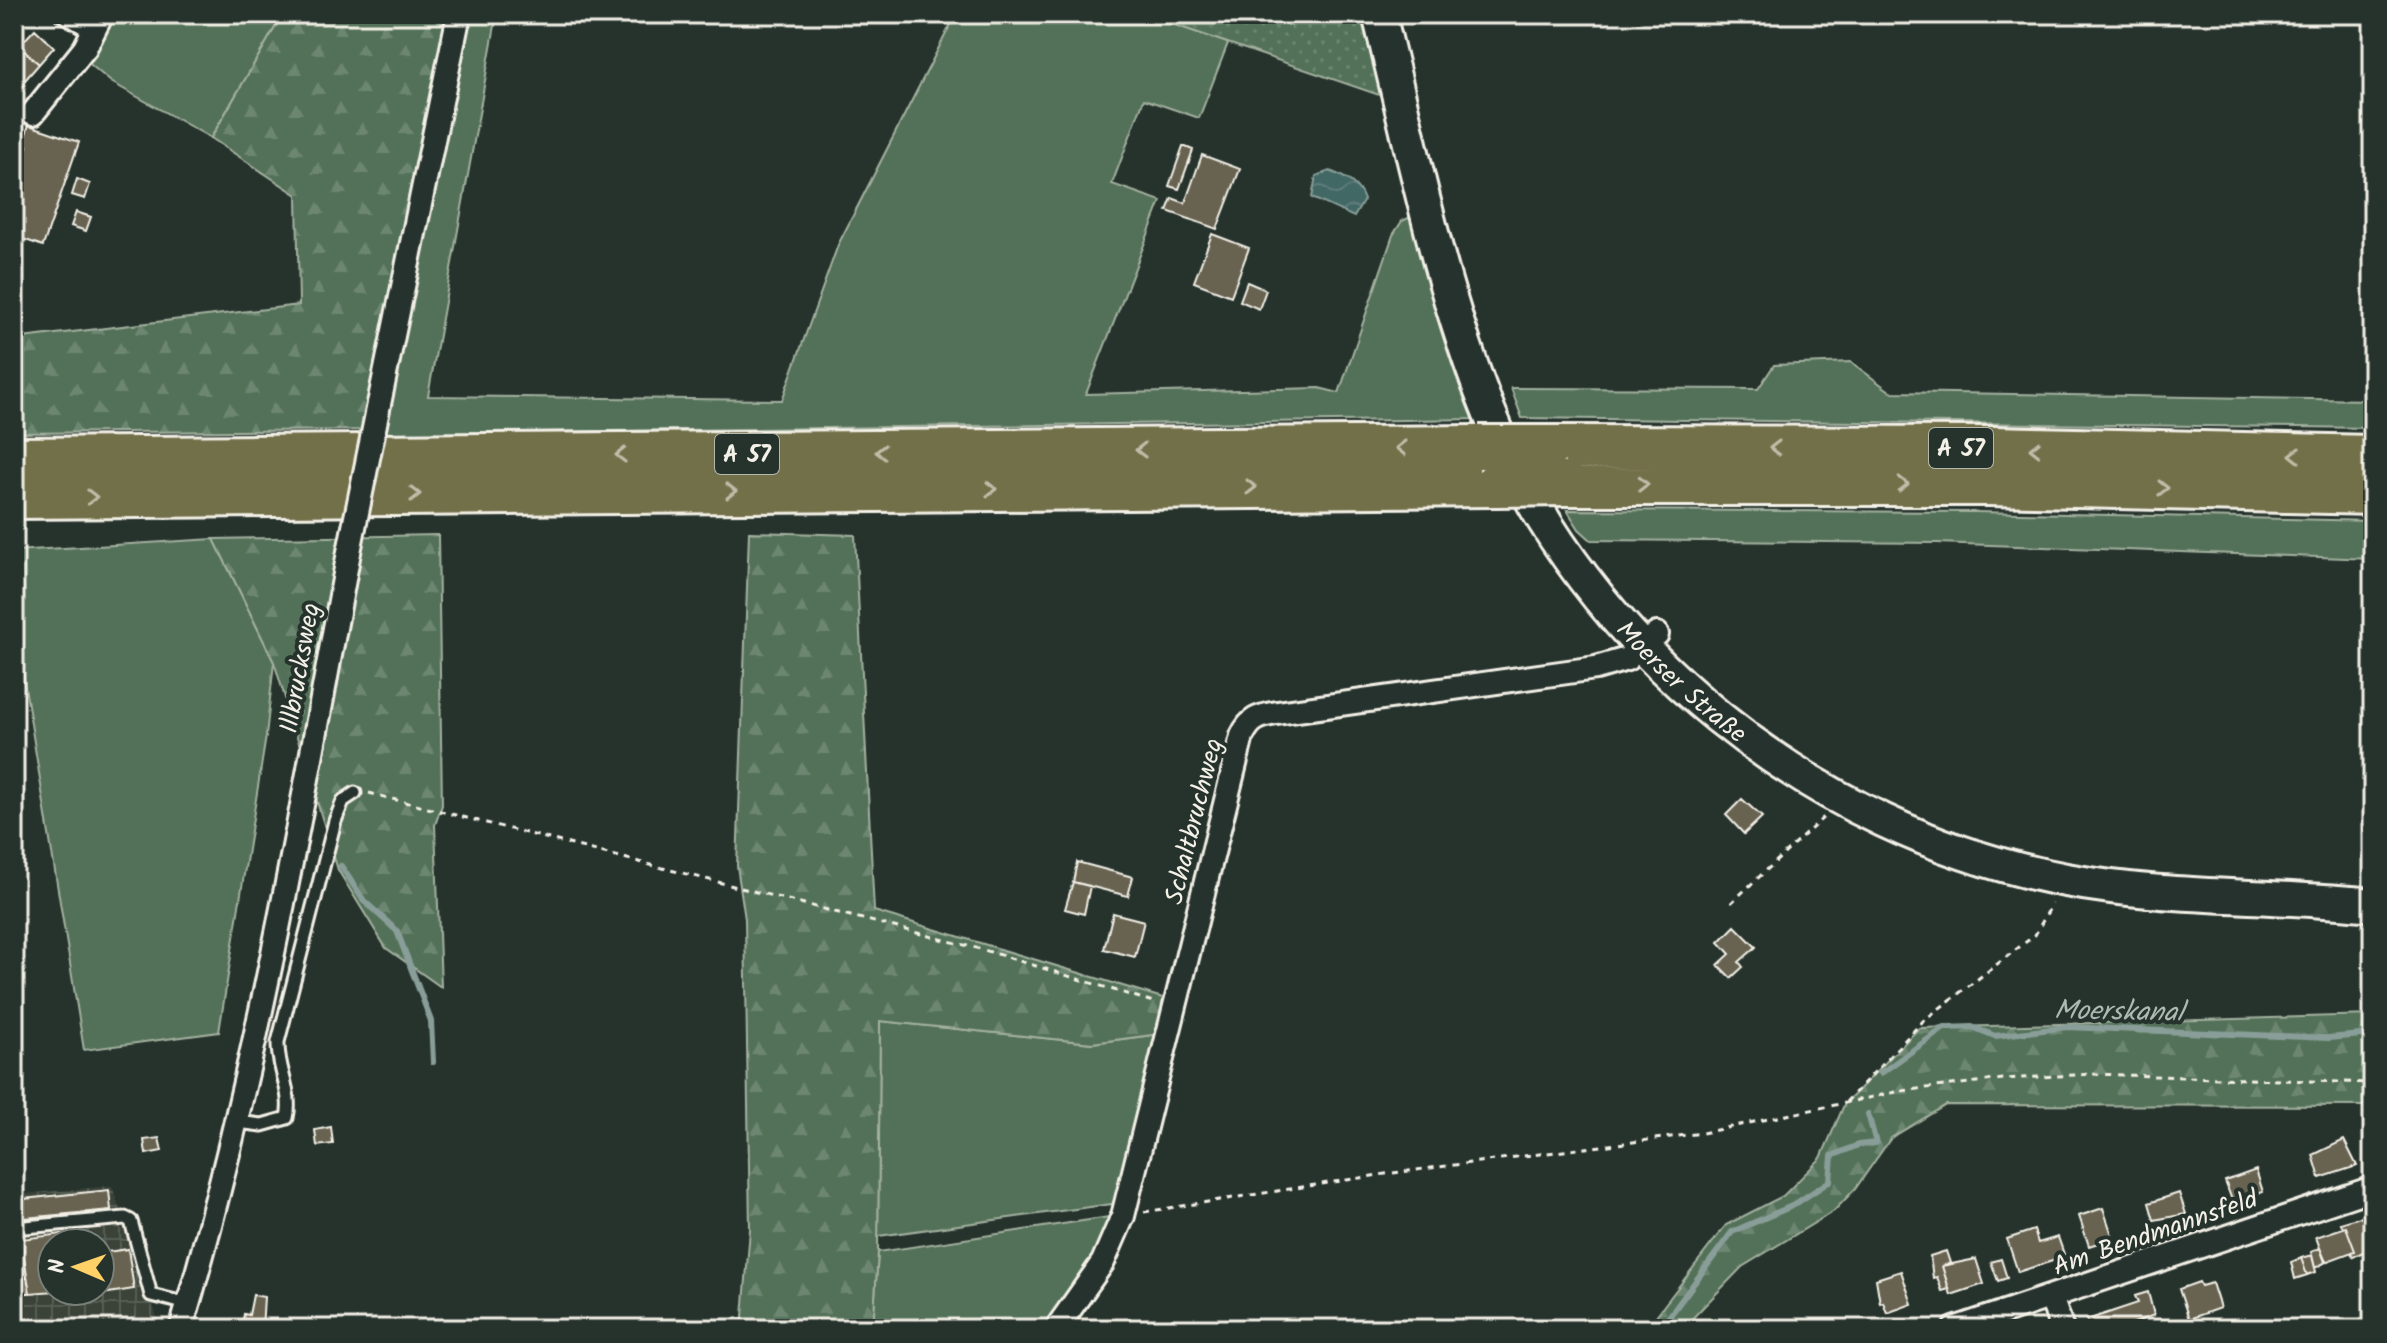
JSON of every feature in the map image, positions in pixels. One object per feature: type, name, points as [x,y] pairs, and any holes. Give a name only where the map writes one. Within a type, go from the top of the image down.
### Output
[{"type":"highway","name":"A 57","points":[[14,497],[1557,465],[1995,448],[2373,457]]},
{"type":"highway","name":"A 57","points":[[14,459],[1487,466]]},
{"type":"highway","name":"A 57","points":[[1557,465],[1989,484],[2373,493]]},
{"type":"street","name":"Illbrucksweg","points":[[181,1329],[237,1122],[459,14]]},
{"type":"street","name":"Moerser Straße","points":[[1379,14],[1464,342],[1490,415],[1533,503],[1573,565],[1650,641],[1694,697],[1773,758],[1844,800],[1943,845],[2064,880],[2125,889],[2373,905]]},
{"type":"street","points":[[33,113],[85,48],[97,24]]},
{"type":"street","name":"Schaltbruchweg","points":[[1056,1329],[1103,1262],[1123,1216],[1242,736],[1248,724],[1258,716],[1596,668],[1627,659],[1650,641]]},
{"type":"street","name":"Am Bendmannsfeld","points":[[1954,1329],[2373,1188]]},
{"type":"street","points":[[2051,1297],[2062,1329]]},
{"type":"lane","points":[[60,14],[97,24]]},
{"type":"lane","points":[[237,1122],[262,1125],[287,1118],[291,1103],[278,1060],[278,1042],[335,821],[343,801],[355,793]]},
{"type":"lane","points":[[14,1228],[125,1218],[131,1221],[151,1295],[188,1304]]},
{"type":"path","points":[[355,793],[364,792],[984,950],[1125,996],[1177,1006]]},
{"type":"path","points":[[1731,903],[1844,800]]},
{"type":"path","points":[[1844,1105],[1923,1021],[2035,935],[2064,880]]},
{"type":"path","points":[[1123,1216],[1385,1174],[1702,1133],[1901,1091],[2093,1074],[2373,1083]]},
{"type":"shaded area","points":[[112,1186],[161,1329],[14,1329],[14,1195]]},
{"type":"green space","points":[[107,14],[283,14],[211,138],[111,82],[85,60]]},
{"type":"green space","points":[[283,14],[449,14],[363,430],[14,433],[14,339],[299,305],[297,195],[211,138]]},
{"type":"green space","points":[[469,14],[497,14],[428,396],[782,400],[838,245],[956,14],[1143,14],[1228,43],[1199,118],[1144,99],[1112,184],[1161,201],[1086,394],[1319,388],[1339,393],[1393,235],[1402,221],[1413,216],[1478,419],[386,434]]},
{"type":"green space","points":[[1143,14],[1360,14],[1382,96]]},
{"type":"green space","points":[[1851,362],[1891,392],[2373,400],[2373,428],[1522,418],[1511,388],[1758,389],[1774,365]]},
{"type":"green space","points":[[1567,510],[1975,512],[2373,521],[2373,559],[1937,543],[1591,540],[1579,529]]},
{"type":"green space","points":[[749,532],[855,535],[874,911],[1166,999],[1160,1034],[1092,1043],[880,1021],[878,1252],[873,1329],[742,1329],[750,1229],[745,919],[737,866]]},
{"type":"green space","points":[[438,535],[442,805],[435,825],[441,987],[386,948],[338,870],[274,662],[214,539]]},
{"type":"green space","points":[[214,539],[274,662],[266,736],[219,1032],[84,1050],[14,619],[14,551]]},
{"type":"green space","points":[[2373,1015],[2373,1106],[1946,1105],[1891,1138],[1855,1189],[1834,1211],[1742,1267],[1682,1329],[1646,1329],[1726,1225],[1783,1196],[1821,1158],[1844,1105],[1919,1028]]},
{"type":"green space","points":[[880,1021],[1092,1043],[1160,1034],[1119,1203],[878,1236]]},
{"type":"green space","points":[[1109,1217],[1098,1251],[1049,1329],[873,1329],[878,1252]]},
{"type":"water","points":[[1330,171],[1351,182],[1362,194],[1364,200],[1354,217],[1312,198],[1316,176]]},
{"type":"building","points":[[35,29],[54,47],[39,64],[19,46]]},
{"type":"building","points":[[19,46],[39,64],[19,87],[14,82],[14,52]]},
{"type":"building","points":[[29,125],[79,142],[43,246],[14,236],[14,184],[27,146],[22,145]]},
{"type":"building","points":[[1183,146],[1193,150],[1179,189],[1169,186]]},
{"type":"building","points":[[1202,155],[1240,169],[1217,229],[1167,211],[1172,198],[1185,203]]},
{"type":"building","points":[[77,179],[90,184],[85,199],[72,195]]},
{"type":"building","points":[[76,212],[91,217],[86,231],[71,226]]},
{"type":"building","points":[[1212,234],[1249,248],[1231,296],[1194,282]]},
{"type":"building","points":[[1247,282],[1266,290],[1259,309],[1240,301]]},
{"type":"building","points":[[1742,799],[1762,817],[1744,834],[1726,815]]},
{"type":"building","points":[[1077,862],[1133,877],[1128,896],[1073,882]]},
{"type":"building","points":[[1073,882],[1090,886],[1084,914],[1065,909]]},
{"type":"building","points":[[1113,913],[1144,921],[1135,957],[1104,949]]},
{"type":"building","points":[[1735,926],[1756,947],[1739,962],[1743,967],[1731,978],[1718,965],[1730,954],[1719,942]]},
{"type":"building","points":[[331,1127],[333,1144],[317,1146],[315,1130]]},
{"type":"building","points":[[159,1138],[162,1151],[146,1154],[144,1140]]},
{"type":"building","points":[[2344,1140],[2357,1166],[2320,1178],[2313,1155]]},
{"type":"building","points":[[2256,1170],[2263,1192],[2233,1203],[2225,1181]]},
{"type":"building","points":[[109,1190],[111,1210],[14,1219],[14,1200]]},
{"type":"building","points":[[2179,1193],[2186,1214],[2154,1220],[2149,1203]]},
{"type":"building","points":[[2103,1208],[2113,1238],[2089,1246],[2079,1216]]},
{"type":"building","points":[[2360,1217],[2364,1219],[2373,1247],[2353,1257],[2351,1252],[2355,1251],[2346,1227],[2343,1228],[2341,1223]]},
{"type":"building","points":[[2346,1227],[2355,1251],[2325,1262],[2316,1237]]},
{"type":"building","points":[[2034,1230],[2038,1243],[2058,1237],[2065,1257],[2018,1272],[2007,1239]]},
{"type":"building","points":[[36,1237],[36,1293],[30,1293],[21,1239]]},
{"type":"building","points":[[21,1240],[27,1277],[16,1279],[14,1241]]},
{"type":"building","points":[[2320,1248],[2326,1262],[2315,1268],[2311,1252]]},
{"type":"building","points":[[128,1249],[134,1289],[116,1292],[116,1251]]},
{"type":"building","points":[[1946,1251],[1950,1263],[1942,1266],[1949,1289],[1942,1291],[1937,1277],[1933,1278],[1930,1256]]},
{"type":"building","points":[[2312,1255],[2316,1272],[2307,1275],[2301,1258]]},
{"type":"building","points":[[2301,1258],[2307,1275],[2295,1279],[2291,1262]]},
{"type":"building","points":[[1976,1259],[1984,1284],[1951,1295],[1942,1266]]},
{"type":"building","points":[[2001,1259],[2007,1278],[1998,1281],[1991,1262]]},
{"type":"building","points":[[14,1262],[16,1279],[27,1277],[30,1293],[14,1293]]},
{"type":"building","points":[[1901,1271],[1912,1304],[1887,1313],[1883,1302],[1880,1303],[1876,1279]]},
{"type":"building","points":[[2199,1282],[2201,1286],[2212,1283],[2220,1308],[2189,1319],[2179,1289]]},
{"type":"building","points":[[2148,1292],[2154,1315],[2119,1329],[2090,1329],[2087,1320],[2138,1303],[2135,1296]]},
{"type":"building","points":[[253,1295],[264,1297],[262,1329],[232,1329],[233,1323],[242,1325],[244,1314],[249,1315]]},
{"type":"waterway","points":[[341,866],[364,901],[397,931],[431,1021],[433,1062]]},
{"type":"waterway","name":"Moerskanal","points":[[1881,1073],[1944,1028],[1972,1027],[1995,1036],[2067,1027],[2328,1038],[2373,1034]]},
{"type":"waterway","name":"Moerskanal","points":[[1660,1329],[1732,1232],[1792,1206],[1830,1181],[1832,1156],[1858,1145],[1876,1143],[1868,1114]]}]
